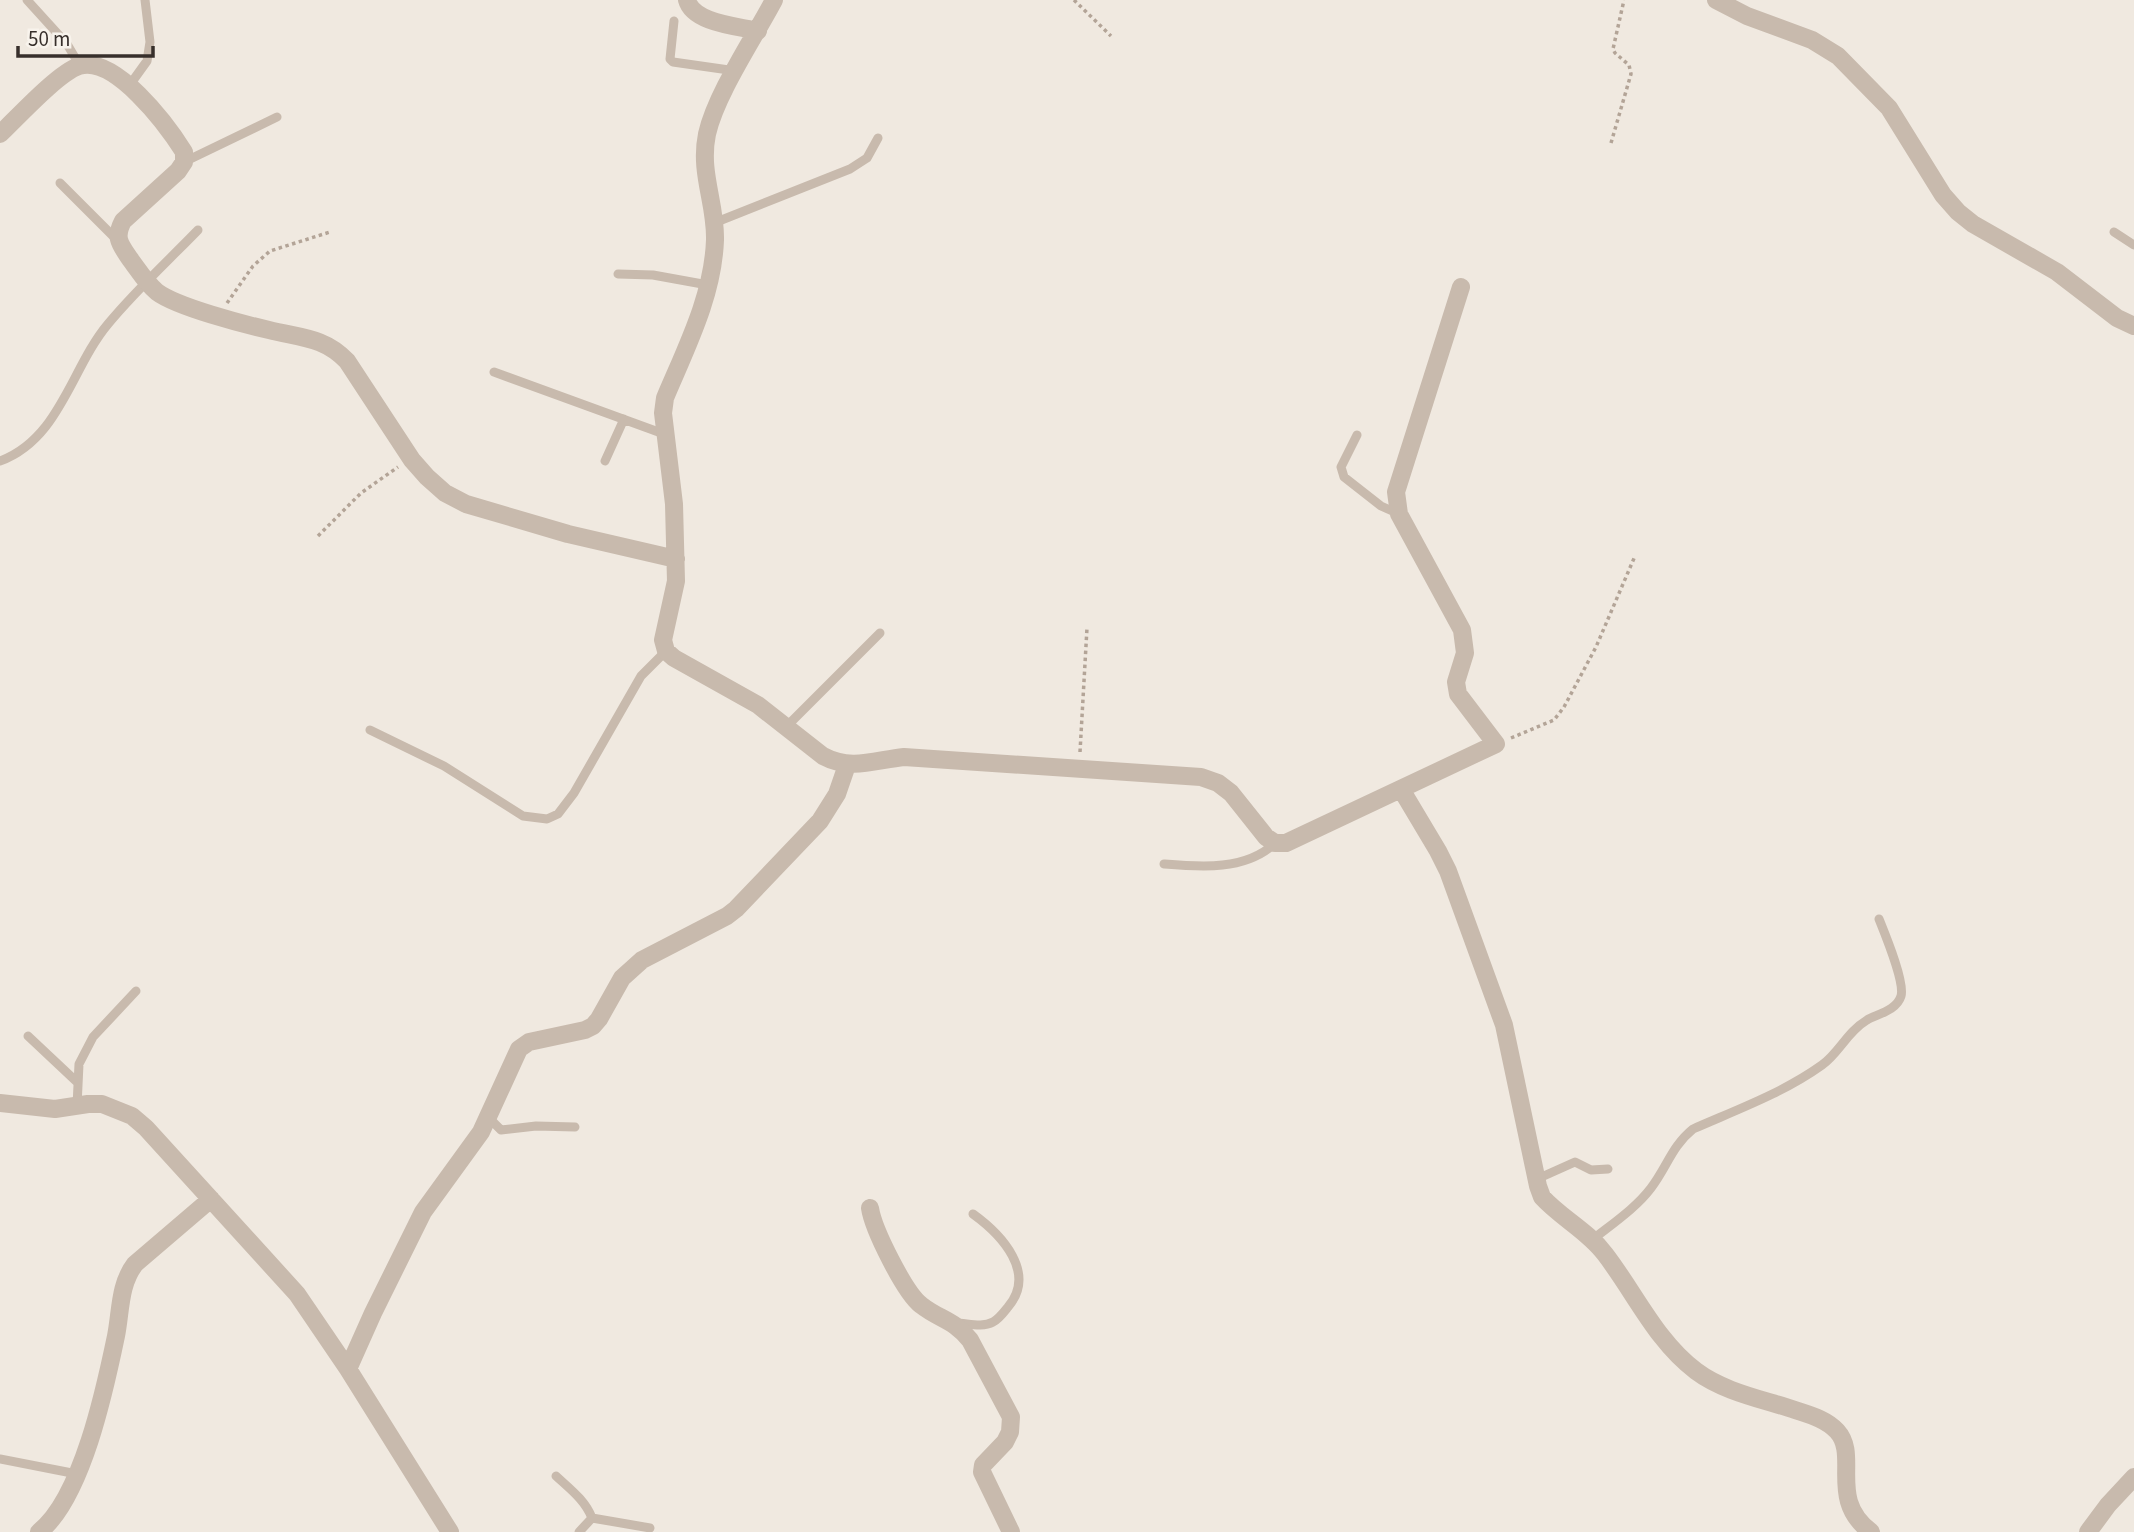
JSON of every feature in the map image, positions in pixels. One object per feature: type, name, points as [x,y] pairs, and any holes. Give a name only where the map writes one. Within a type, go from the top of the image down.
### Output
[{"type":"street","points":[[687,0],[690,9],[698,16],[758,31]]},
{"type":"street","points":[[774,0],[716,107],[704,151],[704,171],[715,241],[702,308],[665,398],[664,433],[674,504],[676,559],[675,594],[663,640],[666,651],[674,658],[758,705],[824,756],[847,765],[904,757],[1201,777],[1218,783],[1231,793],[1266,837],[1275,843],[1286,843],[1496,744],[1458,694],[1456,682],[1465,653],[1462,631],[1399,514],[1396,492],[1461,288]]},
{"type":"street","points":[[1716,0],[1747,16],[1819,43],[1839,56],[1889,108],[1943,195],[1958,212],[2057,272],[2117,318],[2134,326]]},
{"type":"street","points":[[0,134],[65,74],[80,66],[96,66],[110,71],[129,86],[184,152],[184,162],[178,171],[123,221],[118,231],[120,243],[146,283],[176,302],[268,330],[320,341],[336,350],[347,361],[412,460],[445,493],[466,504],[568,534],[676,559]]},
{"type":"street","points":[[348,1369],[423,1212],[481,1132],[519,1049],[528,1042],[593,1026],[631,968],[736,909],[820,821],[837,794],[847,765]]},
{"type":"street","points":[[1401,789],[1448,871],[1504,1025],[1542,1197],[1604,1252],[1667,1345],[1698,1373],[1718,1384],[1818,1417],[1839,1433],[1844,1442],[1847,1499],[1852,1513],[1871,1532]]},
{"type":"street","points":[[0,1103],[43,1109],[103,1104],[132,1116],[146,1128],[291,1286],[348,1369],[450,1532]]},
{"type":"street","points":[[39,1532],[58,1513],[87,1450],[128,1273],[211,1199]]},
{"type":"street","points":[[870,1208],[912,1298],[923,1307],[954,1323],[970,1340],[1012,1417],[1010,1432],[1005,1442],[983,1465],[982,1472],[1011,1532]]},
{"type":"street","points":[[2088,1532],[2134,1477]]},
{"type":"lane","points":[[27,0],[67,44],[80,66]]},
{"type":"lane","points":[[129,86],[147,61],[150,42],[145,0]]},
{"type":"lane","points":[[674,21],[670,59],[673,62],[736,71]]},
{"type":"lane","points":[[184,162],[277,117]]},
{"type":"lane","points":[[714,223],[850,169],[867,158],[878,138]]},
{"type":"lane","points":[[60,183],[120,243]]},
{"type":"lane","points":[[0,461],[34,440],[58,411],[90,348],[108,324],[198,230]]},
{"type":"lane","points":[[2114,232],[2134,245]]},
{"type":"lane","points":[[618,274],[653,275],[708,285]]},
{"type":"lane","points":[[494,372],[664,433]]},
{"type":"lane","points":[[605,461],[624,419]]},
{"type":"lane","points":[[1357,435],[1342,467],[1343,478],[1381,506],[1399,514]]},
{"type":"lane","points":[[787,726],[880,633]]},
{"type":"lane","points":[[370,730],[444,766],[523,816],[547,819],[558,814],[574,793],[641,676],[666,651]]},
{"type":"lane","points":[[1164,864],[1220,866],[1262,854],[1275,843]]},
{"type":"lane","points":[[1592,1240],[1648,1191],[1680,1140],[1693,1129],[1793,1084],[1825,1063],[1846,1037],[1900,998],[1902,993],[1898,972],[1879,919]]},
{"type":"lane","points":[[77,1105],[79,1064],[93,1037],[136,991]]},
{"type":"lane","points":[[28,1036],[78,1083]]},
{"type":"lane","points":[[489,1118],[501,1130],[536,1126],[575,1127]]},
{"type":"lane","points":[[1536,1179],[1574,1162],[1591,1170],[1608,1169]]},
{"type":"lane","points":[[954,1323],[993,1323],[1017,1297],[1019,1290],[1016,1266],[1009,1249],[987,1224],[973,1214]]},
{"type":"lane","points":[[0,1459],[77,1474]]},
{"type":"lane","points":[[556,1476],[586,1504],[592,1518]]},
{"type":"lane","points":[[592,1518],[650,1528]]},
{"type":"lane","points":[[579,1532],[592,1518]]},
{"type":"path","points":[[1074,0],[1111,36]]},
{"type":"path","points":[[1611,143],[1631,74],[1629,65],[1613,49],[1624,0]]},
{"type":"path","points":[[218,315],[253,266],[270,251],[330,232]]},
{"type":"path","points":[[318,536],[361,493],[392,470],[412,460]]},
{"type":"path","points":[[1496,744],[1554,719],[1564,707],[1596,647],[1635,556]]},
{"type":"path","points":[[1079,768],[1087,628]]}]
